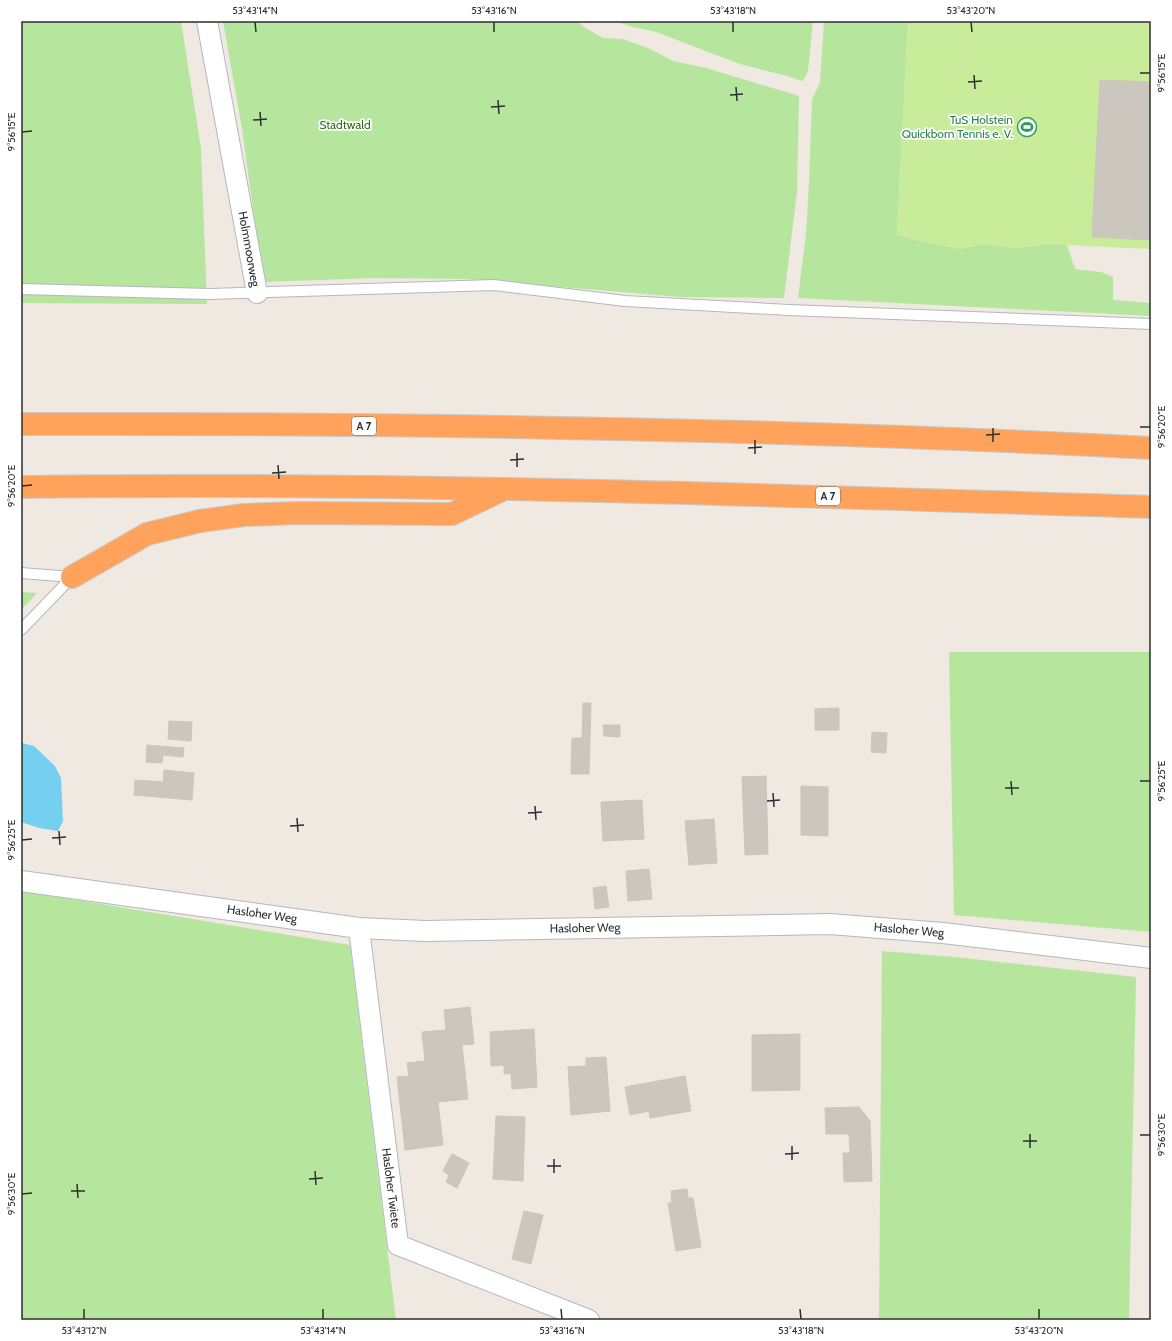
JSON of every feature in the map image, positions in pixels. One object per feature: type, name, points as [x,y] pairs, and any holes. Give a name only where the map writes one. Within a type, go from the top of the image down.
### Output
[{"type":"highway","name":"A 7","points":[[21,424],[287,425],[707,430],[1011,440],[1151,448]]},
{"type":"highway","name":"A 7","points":[[21,487],[148,485],[505,488],[705,492],[1151,507]]},
{"type":"highway","points":[[72,577],[147,534],[200,521],[244,515],[452,514],[505,488]]},
{"type":"street","name":"Holmmoorweg","points":[[207,21],[257,294]]},
{"type":"street","name":"Hasloher Weg","points":[[21,881],[359,928],[425,931],[830,924],[943,933],[1151,958]]},
{"type":"street","name":"Hasloher Twiete","points":[[359,928],[398,1245],[589,1320]]},
{"type":"lane","points":[[257,294],[494,285],[625,301],[789,310],[1151,324]]},
{"type":"lane","name":"Holmmoorweg","points":[[21,289],[257,294]]},
{"type":"lane","points":[[21,574],[72,577]]},
{"type":"lane","points":[[21,630],[72,577]]},
{"type":"green space","points":[[21,21],[181,21],[201,149],[207,304],[21,303]]},
{"type":"green space","name":"Stadtwald","points":[[223,21],[577,21],[603,38],[623,39],[648,48],[673,61],[706,68],[799,96],[797,192],[784,298],[680,297],[468,279],[374,278],[263,282],[242,129]]},
{"type":"green space","points":[[613,21],[813,21],[808,71],[803,81],[740,64],[656,32]]},
{"type":"green space","points":[[824,21],[908,21],[897,234],[911,239],[960,249],[984,244],[1017,248],[1041,245],[1067,245],[1075,269],[1101,272],[1113,277],[1113,300],[1151,303],[1151,316],[798,298],[806,234],[812,100],[820,82]]},
{"type":"green space","name":"TuS Holstein Quickborn Tennis e. V.","points":[[908,21],[1151,21],[1151,249],[1067,245],[1041,245],[1017,248],[984,244],[960,249],[911,239],[897,234]]},
{"type":"green space","points":[[21,592],[37,593],[21,610]]},
{"type":"green space","points":[[949,652],[1151,652],[1151,932],[954,915]]},
{"type":"green space","points":[[21,891],[350,945],[396,1320],[21,1320]]},
{"type":"green space","points":[[882,951],[955,957],[1136,977],[1129,1320],[879,1320]]},
{"type":"water","points":[[22,743],[34,746],[55,766],[61,778],[63,821],[58,831],[39,828],[21,822]]},
{"type":"building","points":[[1100,80],[1151,82],[1151,240],[1092,237]]},
{"type":"building","points":[[583,703],[591,703],[589,774],[571,774],[572,738],[582,738]]},
{"type":"building","points":[[839,708],[839,730],[815,730],[815,709]]},
{"type":"building","points":[[169,721],[192,722],[191,741],[168,739]]},
{"type":"building","points":[[603,725],[620,725],[620,737],[604,736]]},
{"type":"building","points":[[872,732],[887,733],[886,753],[871,752]]},
{"type":"building","points":[[147,745],[184,748],[183,757],[163,755],[162,763],[146,762]]},
{"type":"building","points":[[164,770],[194,773],[192,800],[134,795],[135,780],[163,782]]},
{"type":"building","points":[[766,776],[768,854],[745,855],[742,777]]},
{"type":"building","points":[[801,786],[828,787],[828,836],[801,835]]},
{"type":"building","points":[[642,800],[644,839],[603,841],[601,802]]},
{"type":"building","points":[[714,819],[717,863],[689,865],[685,821]]},
{"type":"building","points":[[649,869],[652,899],[628,901],[626,871]]},
{"type":"building","points":[[606,886],[609,907],[595,909],[593,888]]},
{"type":"building","points":[[470,1007],[474,1044],[462,1045],[468,1099],[438,1102],[443,1145],[405,1150],[397,1077],[409,1076],[407,1063],[425,1061],[422,1032],[446,1030],[444,1010]]},
{"type":"building","points":[[534,1029],[537,1087],[512,1089],[511,1073],[504,1074],[504,1065],[491,1066],[490,1032]]},
{"type":"building","points":[[800,1034],[800,1090],[752,1091],[752,1035]]},
{"type":"building","points":[[606,1057],[610,1111],[571,1115],[568,1067],[586,1066],[586,1058]]},
{"type":"building","points":[[685,1076],[691,1111],[650,1118],[649,1111],[630,1115],[625,1087]]},
{"type":"building","points":[[859,1107],[870,1121],[872,1181],[844,1182],[843,1153],[850,1153],[849,1134],[826,1134],[825,1108]]},
{"type":"building","points":[[496,1116],[525,1117],[523,1181],[493,1179]]},
{"type":"building","points":[[452,1154],[469,1163],[457,1188],[446,1182],[449,1175],[443,1171]]},
{"type":"building","points":[[687,1189],[688,1198],[693,1198],[701,1247],[676,1251],[668,1203],[672,1203],[671,1191]]},
{"type":"building","points":[[524,1211],[543,1215],[531,1264],[512,1259]]},
{"type":"place","name":"TuS Holstein Quickborn Tennis e. V.","points":[[1027,127]]}]
